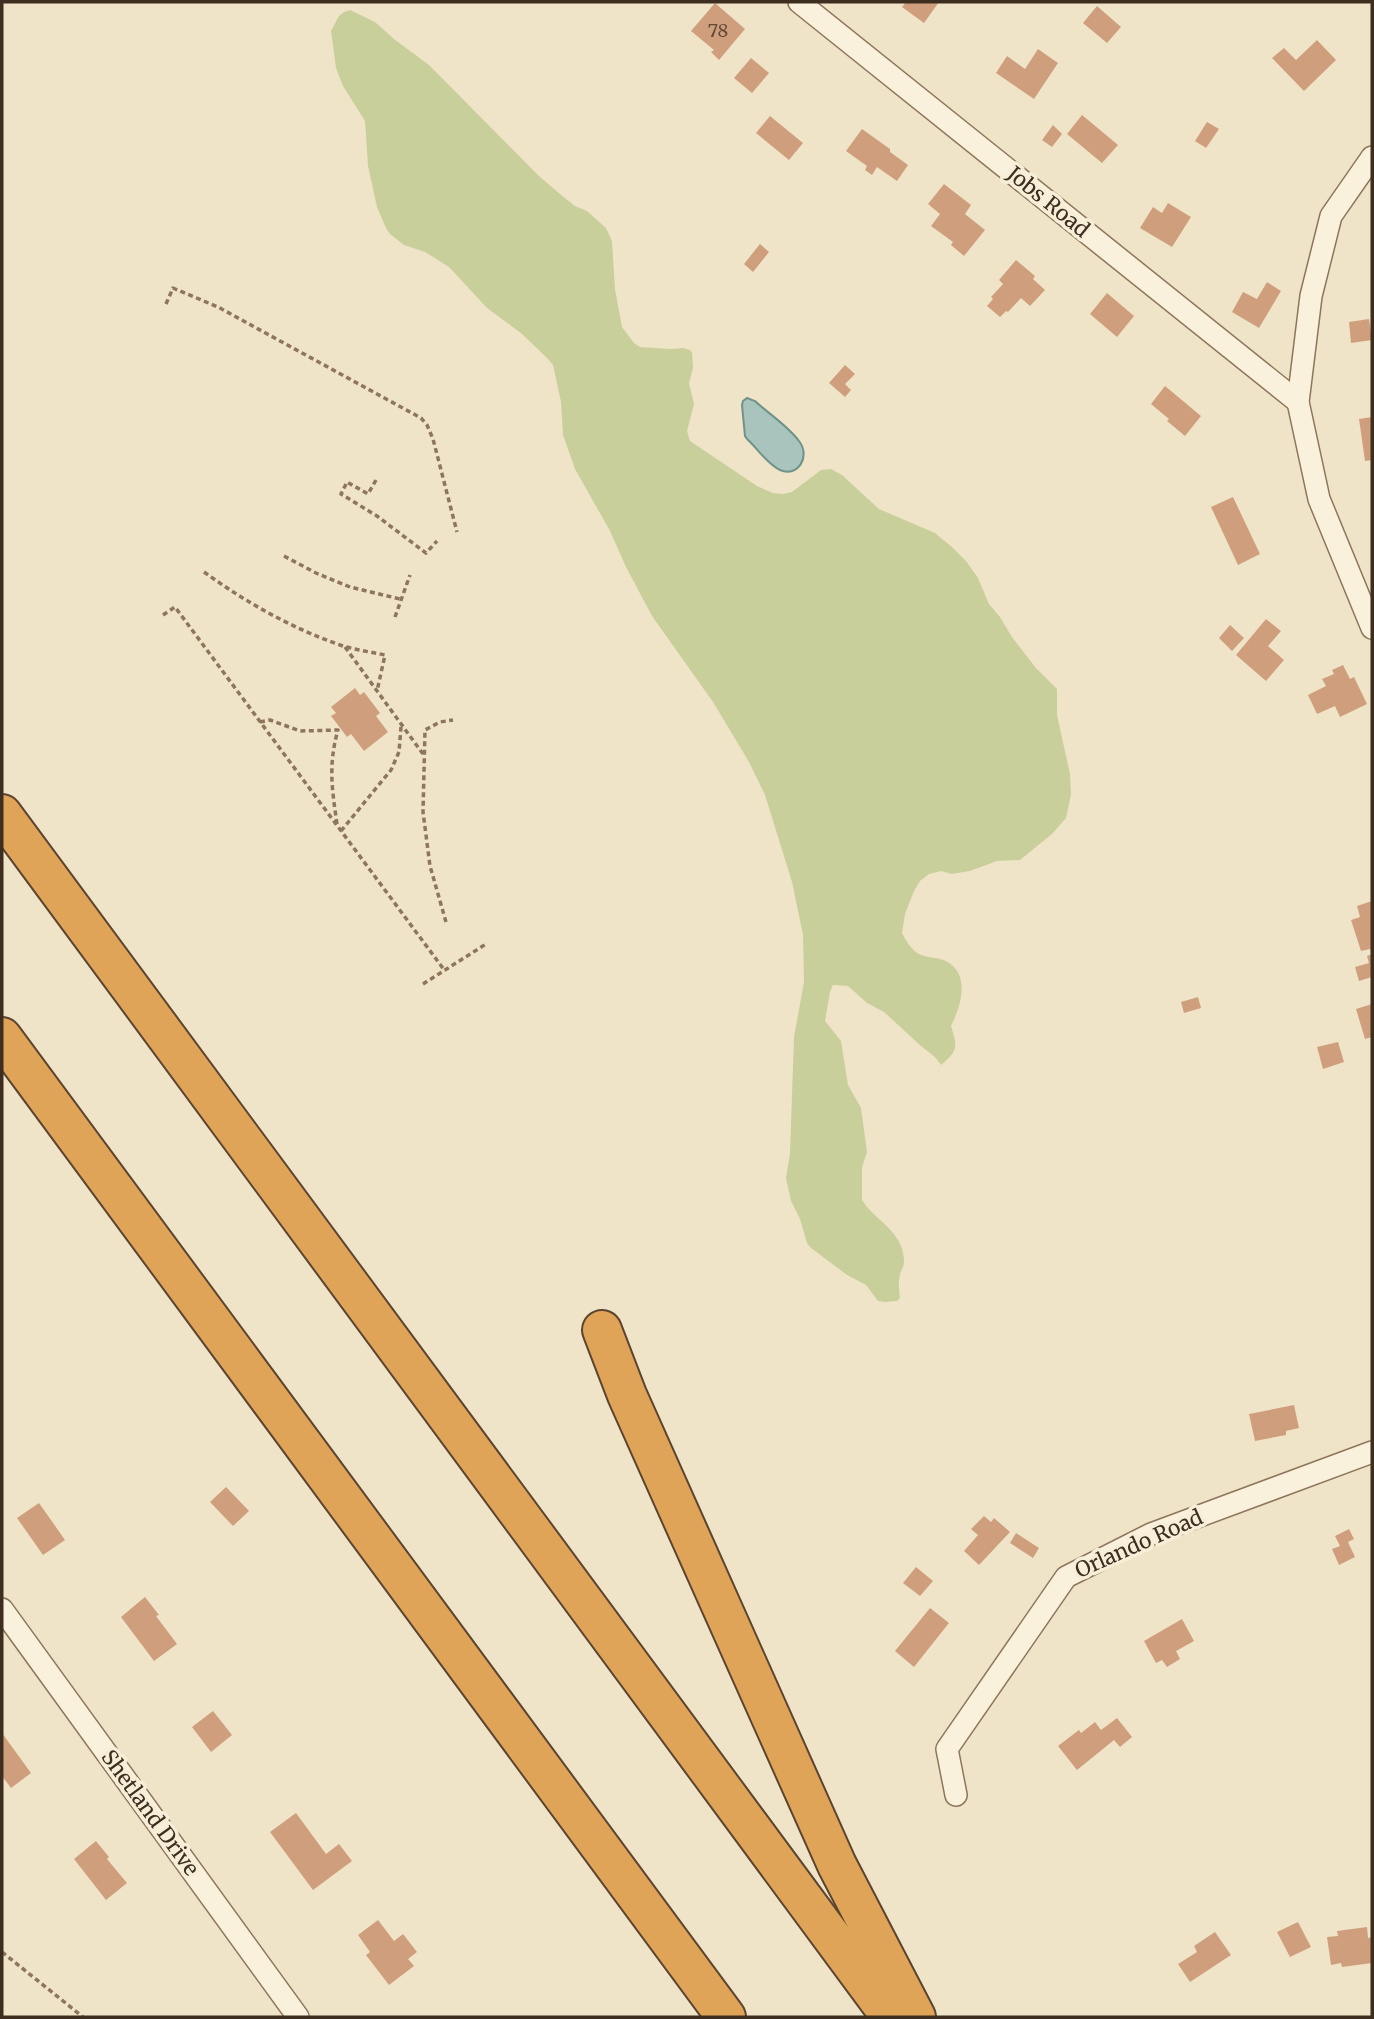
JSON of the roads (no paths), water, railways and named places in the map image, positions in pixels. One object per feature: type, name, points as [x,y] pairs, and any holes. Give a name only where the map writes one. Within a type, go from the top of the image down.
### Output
[{"type":"highway","points":[[2,814],[891,2017]]},
{"type":"highway","points":[[2,1037],[726,2017]]},
{"type":"highway","points":[[601,1330],[627,1395],[828,1844],[874,1940],[916,2017]]},
{"type":"street","name":"Jobs Road","points":[[799,2],[1298,402]]},
{"type":"street","points":[[1372,157],[1331,216],[1311,296],[1298,402],[1319,499],[1372,628]]},
{"type":"street","name":"Orlando Road","points":[[956,1795],[947,1749],[1066,1577],[1151,1534],[1372,1452]]},
{"type":"street","name":"Shetland Drive","points":[[2,1609],[298,2017]]},
{"type":"water","points":[[747,398],[755,401],[799,441],[804,453],[797,468],[786,472],[775,467],[745,436],[742,405]]}]
